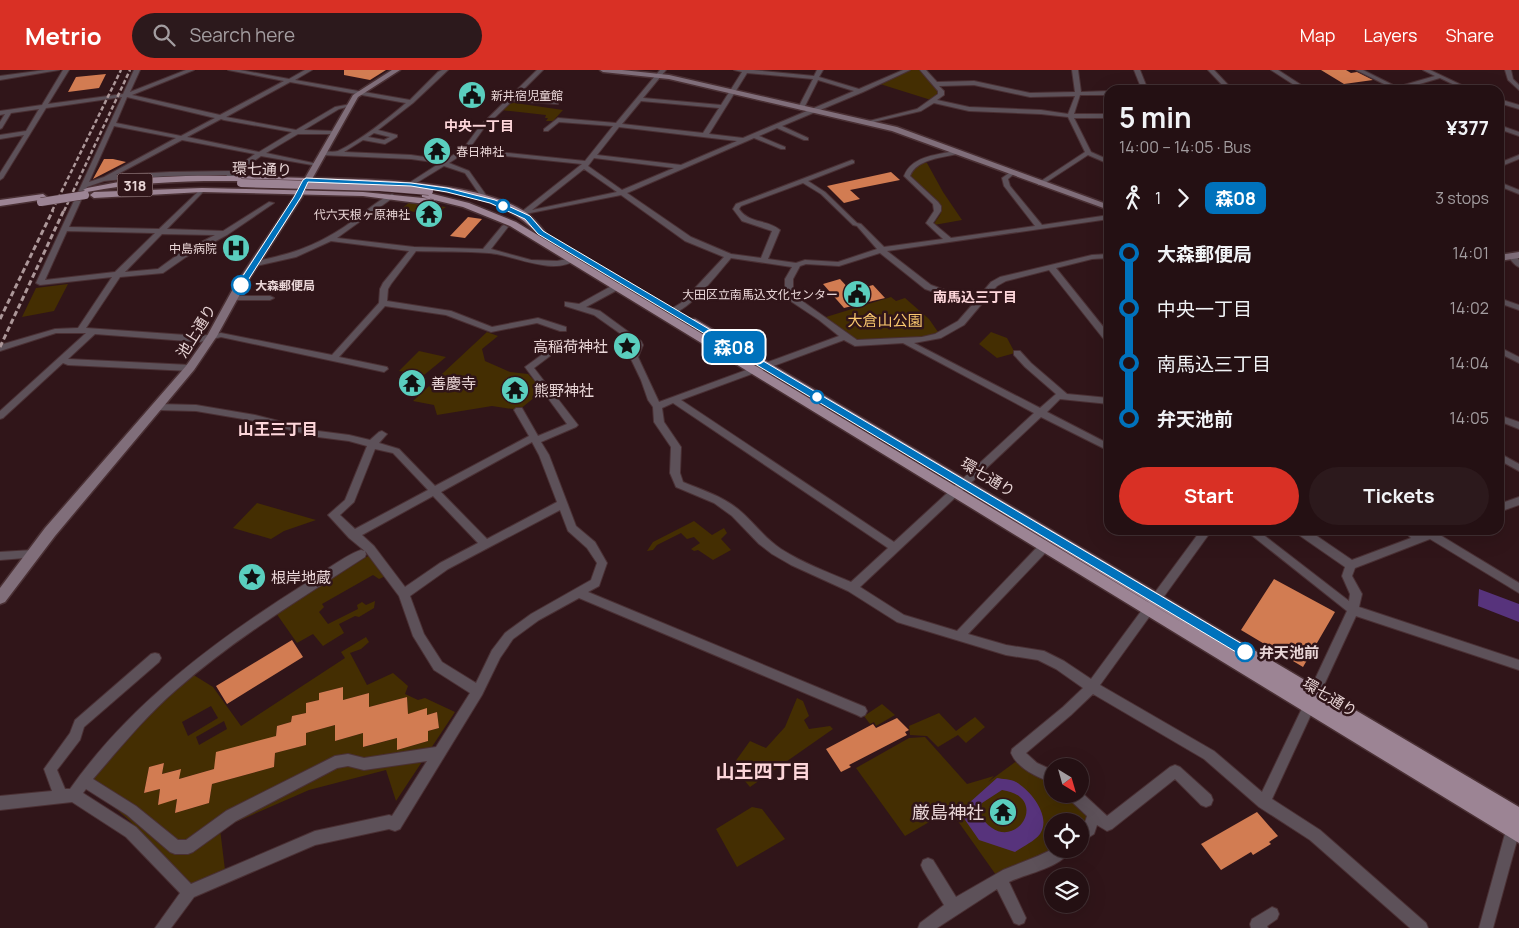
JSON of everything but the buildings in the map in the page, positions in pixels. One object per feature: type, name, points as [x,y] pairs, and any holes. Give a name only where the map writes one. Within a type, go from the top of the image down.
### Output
[{"type":"main road","name":"池上通り","points":[[0,598],[33,554],[190,368],[212,336],[300,193],[349,105],[358,93],[397,70]]},
{"type":"main road","points":[[603,70],[661,72],[732,92],[907,133],[1104,206]]},
{"type":"main road","points":[[87,189],[147,180],[230,176],[381,182],[411,184],[481,198],[522,218]]},
{"type":"main road","name":"環七通り","points":[[0,207],[87,189],[239,185],[427,193],[480,204],[522,218]]},
{"type":"main road","points":[[87,189],[334,193],[392,196],[453,206],[504,226],[536,234]]},
{"type":"main road","name":"環七通り","points":[[427,193],[492,214],[536,234],[674,311],[767,366],[960,488],[1045,546],[1152,603]]},
{"type":"main road","name":"環七通り","points":[[0,203],[42,199]]},
{"type":"main road","name":"318","points":[[522,218],[536,234]]},
{"type":"main road","name":"環七通り","points":[[536,234],[572,260],[755,370],[960,488],[1311,700],[1517,820]]},
{"type":"street","points":[[0,78],[56,70]]},
{"type":"street","points":[[0,178],[66,70]]},
{"type":"street","points":[[137,70],[87,189],[64,230],[40,283],[160,271],[271,203]]},
{"type":"street","points":[[0,113],[126,95],[191,70]]},
{"type":"street","points":[[231,70],[411,102]]},
{"type":"street","points":[[87,189],[308,70]]},
{"type":"street","points":[[338,153],[375,131],[411,102],[434,78],[445,70]]},
{"type":"street","points":[[411,184],[465,150],[482,127],[540,70]]},
{"type":"street","points":[[737,70],[816,78],[862,91]]},
{"type":"street","points":[[705,135],[746,70]]},
{"type":"street","points":[[801,108],[820,70]]},
{"type":"street","points":[[522,218],[621,193],[862,91],[907,70]]},
{"type":"street","points":[[866,123],[919,110],[941,95],[941,90],[923,70]]},
{"type":"street","points":[[1075,70],[1078,94],[1070,116],[1088,152],[1104,160]]},
{"type":"street","points":[[1137,70],[1142,85]]},
{"type":"street","points":[[1211,70],[1225,85]]},
{"type":"street","points":[[1274,70],[1298,85]]},
{"type":"street","points":[[1359,70],[1390,85]]},
{"type":"street","points":[[1426,70],[1439,78],[1457,85]]},
{"type":"street","points":[[1508,70],[1510,78],[1519,88]]},
{"type":"street","points":[[522,218],[585,164],[661,72]]},
{"type":"street","points":[[1413,85],[1439,78]]},
{"type":"street","points":[[936,84],[974,82],[1030,95],[1104,93]]},
{"type":"street","points":[[126,95],[220,117],[299,132],[334,133]]},
{"type":"street","points":[[511,99],[556,103]]},
{"type":"street","points":[[639,99],[722,107]]},
{"type":"street","points":[[934,101],[969,109],[1024,111],[1070,116],[1104,116]]},
{"type":"street","points":[[1504,102],[1519,107]]},
{"type":"street","points":[[106,180],[190,173],[230,176],[337,108],[349,105]]},
{"type":"street","points":[[0,127],[9,112]]},
{"type":"street","points":[[546,130],[558,120],[745,140]]},
{"type":"street","points":[[113,124],[316,165]]},
{"type":"street","points":[[778,126],[806,138]]},
{"type":"street","points":[[1504,129],[1519,134]]},
{"type":"street","points":[[364,138],[385,142],[395,136],[375,131]]},
{"type":"street","points":[[0,136],[28,132]]},
{"type":"street","points":[[755,136],[783,148]]},
{"type":"street","points":[[465,150],[585,164],[621,193],[688,239],[729,256],[797,264],[805,262],[839,264],[881,250],[1104,218]]},
{"type":"street","points":[[949,240],[929,223],[937,214],[938,206],[907,176],[911,166],[921,161],[958,152]]},
{"type":"street","points":[[1040,184],[1088,152]]},
{"type":"street","points":[[322,153],[411,157],[445,163],[467,172],[483,195],[481,198]]},
{"type":"street","points":[[592,156],[681,167]]},
{"type":"street","points":[[1504,163],[1519,156]]},
{"type":"street","points":[[0,162],[10,160]]},
{"type":"street","points":[[764,260],[776,230],[773,227],[751,223],[738,213],[738,205],[852,162]]},
{"type":"street","points":[[1012,173],[1005,178],[1007,186],[1040,227]]},
{"type":"street","points":[[803,180],[823,193],[855,224],[859,225],[881,250],[928,287],[976,304]]},
{"type":"street","points":[[334,193],[333,187],[343,181]]},
{"type":"street","points":[[371,194],[382,189],[381,182]]},
{"type":"street","points":[[1504,186],[1519,192]]},
{"type":"street","points":[[81,330],[117,275],[202,190]]},
{"type":"street","points":[[256,264],[270,262],[331,239],[392,196]]},
{"type":"street","points":[[485,251],[504,226]]},
{"type":"street","points":[[64,230],[224,233]]},
{"type":"street","points":[[331,239],[414,249],[485,251],[530,262],[557,263],[572,260]]},
{"type":"street","points":[[334,358],[383,303],[387,283],[414,249]]},
{"type":"street","points":[[674,311],[684,305],[729,256]]},
{"type":"street","points":[[797,264],[789,279],[788,292],[795,300],[855,343],[930,338],[950,331],[961,323],[994,284],[1003,279],[1092,257],[1104,256]]},
{"type":"street","points":[[1507,256],[1519,265]]},
{"type":"street","points":[[1052,268],[1104,334]]},
{"type":"street","points":[[618,286],[574,306],[597,313],[638,343],[639,345],[634,357],[652,400],[657,406],[659,422],[676,447],[676,473],[679,484],[718,500],[776,552],[852,588],[902,619],[1006,650],[1040,655],[1060,665],[1092,687],[1209,755],[1264,802],[1315,835],[1421,928]]},
{"type":"street","points":[[234,298],[270,298]]},
{"type":"street","points":[[1504,302],[1519,308]]},
{"type":"street","points":[[383,303],[448,313],[491,330],[538,320],[564,329]]},
{"type":"street","points":[[0,348],[55,331],[81,330],[200,339],[212,336],[230,337],[384,369]]},
{"type":"street","points":[[0,416],[93,331]]},
{"type":"street","points":[[657,406],[845,337]]},
{"type":"street","points":[[904,341],[1104,445]]},
{"type":"street","points":[[1504,352],[1519,360]]},
{"type":"street","points":[[1017,353],[1065,397]]},
{"type":"street","points":[[353,535],[434,490],[535,439],[574,425],[529,367],[548,354]]},
{"type":"street","points":[[61,359],[68,362],[190,368]]},
{"type":"street","points":[[852,588],[1058,396],[1104,401]]},
{"type":"street","points":[[674,400],[895,548]]},
{"type":"street","points":[[157,407],[196,408],[255,418],[318,434],[350,438],[396,451],[486,545]]},
{"type":"street","points":[[162,928],[189,892],[315,838],[389,822],[395,824],[478,691],[496,654],[509,636],[535,617],[595,584],[602,563],[591,546],[572,528],[544,455],[519,410]]},
{"type":"street","points":[[1504,420],[1519,426]]},
{"type":"street","points":[[382,434],[374,442],[355,482],[349,502],[333,515],[370,549],[404,594],[419,636],[438,666],[478,691]]},
{"type":"street","points":[[1504,459],[1519,468]]},
{"type":"street","points":[[1504,506],[1519,501]]},
{"type":"street","points":[[404,594],[444,566],[562,504]]},
{"type":"street","points":[[1044,772],[1032,767],[1017,753],[1067,711],[1092,687],[1203,535]]},
{"type":"street","points":[[1256,535],[1354,610],[1519,665]]},
{"type":"street","points":[[1307,535],[1351,565]]},
{"type":"street","points":[[1414,535],[1419,539]]},
{"type":"street","points":[[1264,802],[1354,610],[1356,594],[1347,576],[1351,565],[1428,535]]},
{"type":"street","points":[[1432,535],[1519,589]]},
{"type":"street","points":[[959,636],[1045,546]]},
{"type":"street","points":[[0,556],[33,554]]},
{"type":"street","points":[[0,803],[68,795],[84,781],[136,720],[172,686],[222,650],[257,620],[361,554]]},
{"type":"street","points":[[579,593],[860,711]]},
{"type":"street","points":[[155,658],[79,724],[76,736],[50,769],[68,795],[131,832],[189,892]]},
{"type":"street","points":[[84,781],[108,792],[145,820],[175,847],[188,847],[231,816],[335,762],[348,760],[364,764],[439,753]]},
{"type":"street","points":[[1083,803],[1107,824],[1175,771],[1206,800]]},
{"type":"street","points":[[1089,829],[1094,814]]},
{"type":"street","points":[[1486,928],[1517,820]]},
{"type":"street","points":[[925,928],[953,906],[1000,878],[1051,858]]},
{"type":"street","points":[[928,865],[953,906]]},
{"type":"street","points":[[1000,878],[1019,918]]},
{"type":"street","points":[[1256,927],[1272,914]]},
{"type":"green space","points":[[911,70],[919,70],[938,90],[938,95],[931,100],[880,84]]},
{"type":"green space","points":[[508,102],[563,110],[553,121],[546,121],[548,118],[545,118],[546,115],[500,110]]},
{"type":"green space","points":[[927,163],[943,192],[962,220],[934,225],[941,212],[941,206],[938,201],[912,178],[910,173],[915,167]]},
{"type":"green space","points":[[410,202],[446,207],[432,216],[401,209]]},
{"type":"green space","points":[[68,284],[54,311],[22,317],[36,288]]},
{"type":"green space","name":"大倉山公園","points":[[891,297],[896,301],[905,298],[929,319],[938,332],[922,338],[855,342],[843,335],[826,317]]},
{"type":"green space","points":[[487,332],[498,336],[482,349],[485,361],[510,372],[528,374],[545,392],[535,397],[519,410],[492,406],[437,415],[434,405],[413,401]]},
{"type":"green space","points":[[991,332],[1007,338],[1015,353],[997,358],[979,344]]},
{"type":"green space","points":[[419,351],[446,357],[424,375],[399,371]]},
{"type":"green space","points":[[257,503],[316,520],[284,531],[271,539],[233,528]]},
{"type":"green space","points":[[694,521],[712,535],[724,528],[727,533],[721,539],[731,550],[713,560],[698,550],[694,551],[691,549],[700,543],[694,537],[687,539],[681,533],[657,545],[653,550],[647,551],[653,542]]},
{"type":"green space","points":[[373,553],[388,575],[379,579],[373,575],[322,604],[324,607],[319,612],[328,624],[358,609],[357,605],[362,602],[366,605],[375,601],[374,608],[359,617],[355,616],[339,624],[344,633],[323,646],[313,634],[297,643],[276,613]]},
{"type":"green space","points":[[366,637],[369,642],[361,649],[350,653],[367,685],[393,673],[408,686],[405,694],[418,700],[425,698],[455,712],[396,801],[386,770],[309,790],[220,829],[225,870],[190,886],[130,821],[93,789],[89,778],[138,719],[192,674],[213,687],[241,726],[345,658],[341,652]],"holes":[[[343,687],[343,700],[369,693],[369,707],[407,697],[408,714],[426,709],[427,715],[437,712],[439,728],[428,731],[428,741],[397,750],[397,738],[364,747],[363,733],[335,741],[335,725],[306,733],[306,745],[275,753],[274,767],[212,784],[209,803],[175,813],[177,799],[158,804],[160,789],[144,793],[149,767],[164,763],[162,774],[180,769],[179,779],[214,769],[276,736],[277,726],[291,722],[292,716],[306,713],[306,703],[319,700],[319,693]],[[211,706],[218,718],[188,736],[182,722]],[[224,721],[227,729],[199,745],[196,737]]]},
{"type":"green space","points":[[797,698],[803,701],[809,716],[804,720],[809,729],[830,726],[833,729],[750,787],[732,766],[750,741],[766,748],[785,727]]},
{"type":"green space","points":[[882,704],[895,715],[876,726],[874,722],[870,724],[864,716]]},
{"type":"green space","points":[[939,713],[956,731],[975,717],[985,727],[966,743],[958,735],[938,747],[927,736],[910,735],[909,726]]},
{"type":"green space","points":[[925,737],[967,784],[994,776],[988,782],[1018,760],[1044,776],[1044,803],[1081,803],[1094,814],[1089,818],[1089,813],[1044,813],[1044,853],[996,875],[950,810],[905,836],[856,768],[909,738]]},
{"type":"green space","points":[[752,807],[762,809],[785,839],[737,867],[716,829]]},
{"type":"shaded area","points":[[1479,589],[1519,604],[1519,622],[1478,606]]},
{"type":"shaded area","points":[[997,778],[1012,780],[1022,786],[1038,804],[1043,819],[1043,827],[1038,837],[1015,852],[979,840],[963,817],[969,803]],"holes":[[[1002,790],[1018,795],[1025,804],[1026,814],[1022,824],[1013,830],[1002,832],[991,827],[979,813],[982,803]]]},
{"type":"railway","points":[[52,211],[121,70]]},
{"type":"railway","points":[[64,211],[130,70]]},
{"type":"railway","points":[[0,319],[53,210]]},
{"type":"railway","points":[[0,347],[64,210]]},
{"type":"bus line","name":"森08","points":[[241,285],[298,197],[306,180],[411,184],[447,190],[492,202],[528,217],[541,232],[1245,652]]},
{"type":"place","name":"新井宿児童館","points":[[472,95]]},
{"type":"place","name":"春日神社","points":[[437,151]]},
{"type":"place","name":"代六天根ヶ原神社","points":[[429,214]]},
{"type":"place","name":"中島病院","points":[[236,248]]},
{"type":"place","name":"大森郵便局","points":[[241,285]]},
{"type":"place","name":"大田区立南馬込文化センター","points":[[857,294]]},
{"type":"place","name":"高稲荷神社","points":[[627,346]]},
{"type":"place","name":"善慶寺","points":[[412,383]]},
{"type":"place","name":"熊野神社","points":[[515,390]]},
{"type":"place","name":"根岸地蔵","points":[[252,577]]},
{"type":"place","name":"弁天池前","points":[[1245,652]]},
{"type":"place","name":"厳島神社","points":[[1003,812]]},
{"type":"district","name":"中央一丁目","points":[[479,125]]},
{"type":"district","name":"南馬込三丁目","points":[[975,296]]},
{"type":"district","name":"山王三丁目","points":[[278,429]]},
{"type":"district","name":"山王四丁目","points":[[763,771]]}]
